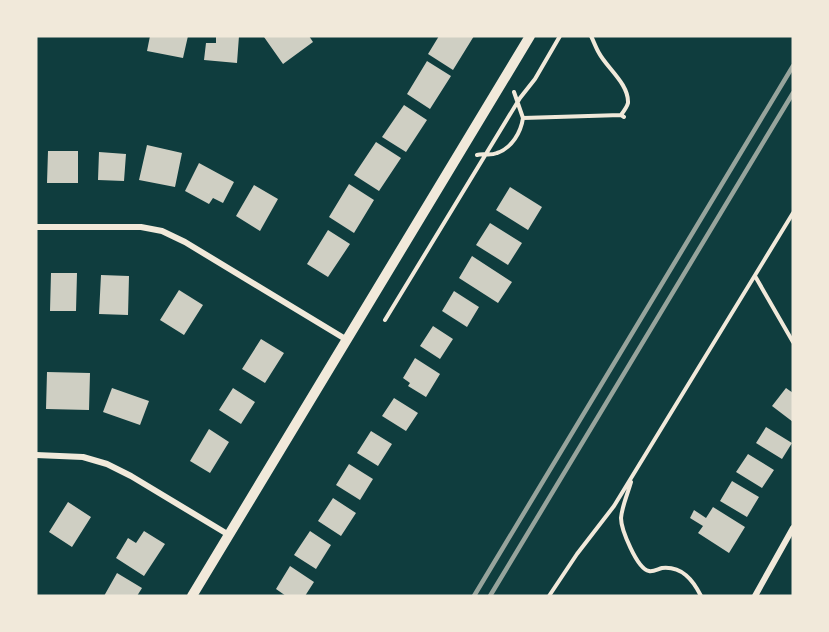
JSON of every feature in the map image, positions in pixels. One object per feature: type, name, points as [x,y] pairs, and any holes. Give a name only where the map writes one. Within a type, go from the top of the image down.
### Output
[{"type":"street","points":[[192,596],[530,36]]},
{"type":"street","points":[[36,227],[141,227],[162,231],[185,242],[346,340]]},
{"type":"street","points":[[36,455],[83,457],[107,464],[229,535]]},
{"type":"street","points":[[755,596],[793,528]]},
{"type":"path","points":[[385,321],[517,102],[535,79],[560,36]]},
{"type":"path","points":[[523,118],[622,116],[628,106],[628,99],[616,75],[598,53],[591,36]]},
{"type":"path","points":[[486,154],[498,153],[508,147],[519,132],[523,118],[517,102]]},
{"type":"path","points":[[549,596],[634,475],[793,213]]},
{"type":"path","points":[[754,276],[793,342]]},
{"type":"path","points":[[634,475],[621,518],[622,531],[644,569],[650,572],[676,568],[684,573],[701,596]]},
{"type":"building","points":[[150,36],[188,36],[183,58],[147,51]]},
{"type":"building","points":[[216,36],[239,36],[237,63],[204,60],[206,43],[216,43]]},
{"type":"building","points":[[309,36],[313,42],[283,64],[264,37]]},
{"type":"building","points":[[439,36],[474,36],[453,70],[428,54]]},
{"type":"building","points":[[427,61],[451,76],[430,109],[407,94]]},
{"type":"building","points":[[404,105],[427,120],[406,152],[382,137]]},
{"type":"building","points":[[376,142],[401,158],[379,191],[354,175]]},
{"type":"building","points":[[147,145],[182,153],[175,187],[139,180]]},
{"type":"building","points":[[48,151],[78,151],[78,183],[47,183]]},
{"type":"building","points":[[99,152],[126,154],[124,181],[98,180]]},
{"type":"building","points":[[199,163],[234,182],[223,203],[213,198],[209,204],[185,191]]},
{"type":"building","points":[[349,184],[374,200],[354,233],[329,217]]},
{"type":"building","points":[[254,185],[278,199],[260,231],[236,216]]},
{"type":"building","points":[[510,187],[542,207],[528,230],[496,210]]},
{"type":"building","points":[[490,223],[522,243],[508,265],[476,245]]},
{"type":"building","points":[[328,230],[350,244],[328,277],[307,264]]},
{"type":"building","points":[[472,256],[512,282],[498,303],[459,278]]},
{"type":"building","points":[[51,273],[77,273],[76,311],[50,311]]},
{"type":"building","points":[[101,275],[129,276],[128,315],[99,314]]},
{"type":"building","points":[[179,290],[203,305],[184,335],[160,320]]},
{"type":"building","points":[[454,291],[479,307],[467,327],[442,311]]},
{"type":"building","points":[[433,326],[453,339],[440,359],[420,346]]},
{"type":"building","points":[[261,339],[284,353],[265,383],[242,369]]},
{"type":"building","points":[[415,358],[440,374],[426,397],[408,386],[410,383],[403,378]]},
{"type":"building","points":[[47,372],[90,373],[89,410],[46,409]]},
{"type":"building","points":[[112,388],[149,401],[140,425],[103,412]]},
{"type":"building","points":[[233,388],[255,402],[241,424],[219,410]]},
{"type":"building","points":[[786,388],[793,393],[793,422],[772,406]]},
{"type":"building","points":[[394,398],[418,413],[406,431],[382,416]]},
{"type":"building","points":[[766,427],[792,443],[782,459],[756,443]]},
{"type":"building","points":[[209,429],[229,442],[210,473],[190,461]]},
{"type":"building","points":[[371,431],[392,444],[378,466],[357,453]]},
{"type":"building","points":[[748,454],[774,470],[762,488],[736,472]]},
{"type":"building","points":[[349,464],[373,479],[360,500],[336,485]]},
{"type":"building","points":[[732,481],[759,497],[747,517],[720,501]]},
{"type":"building","points":[[333,498],[356,513],[341,536],[318,521]]},
{"type":"building","points":[[68,502],[91,517],[72,547],[49,532]]},
{"type":"building","points":[[713,507],[745,527],[729,553],[698,533],[703,526],[690,518],[694,510],[706,518]]},
{"type":"building","points":[[144,531],[165,544],[144,576],[116,558],[128,538],[136,543]]},
{"type":"building","points":[[310,531],[331,545],[316,569],[294,555]]},
{"type":"building","points":[[290,566],[314,582],[305,596],[286,596],[276,589]]},
{"type":"building","points":[[117,573],[142,588],[137,596],[104,596]]},
{"type":"railway","points":[[474,596],[793,66]]},
{"type":"railway","points":[[490,596],[793,93]]}]
